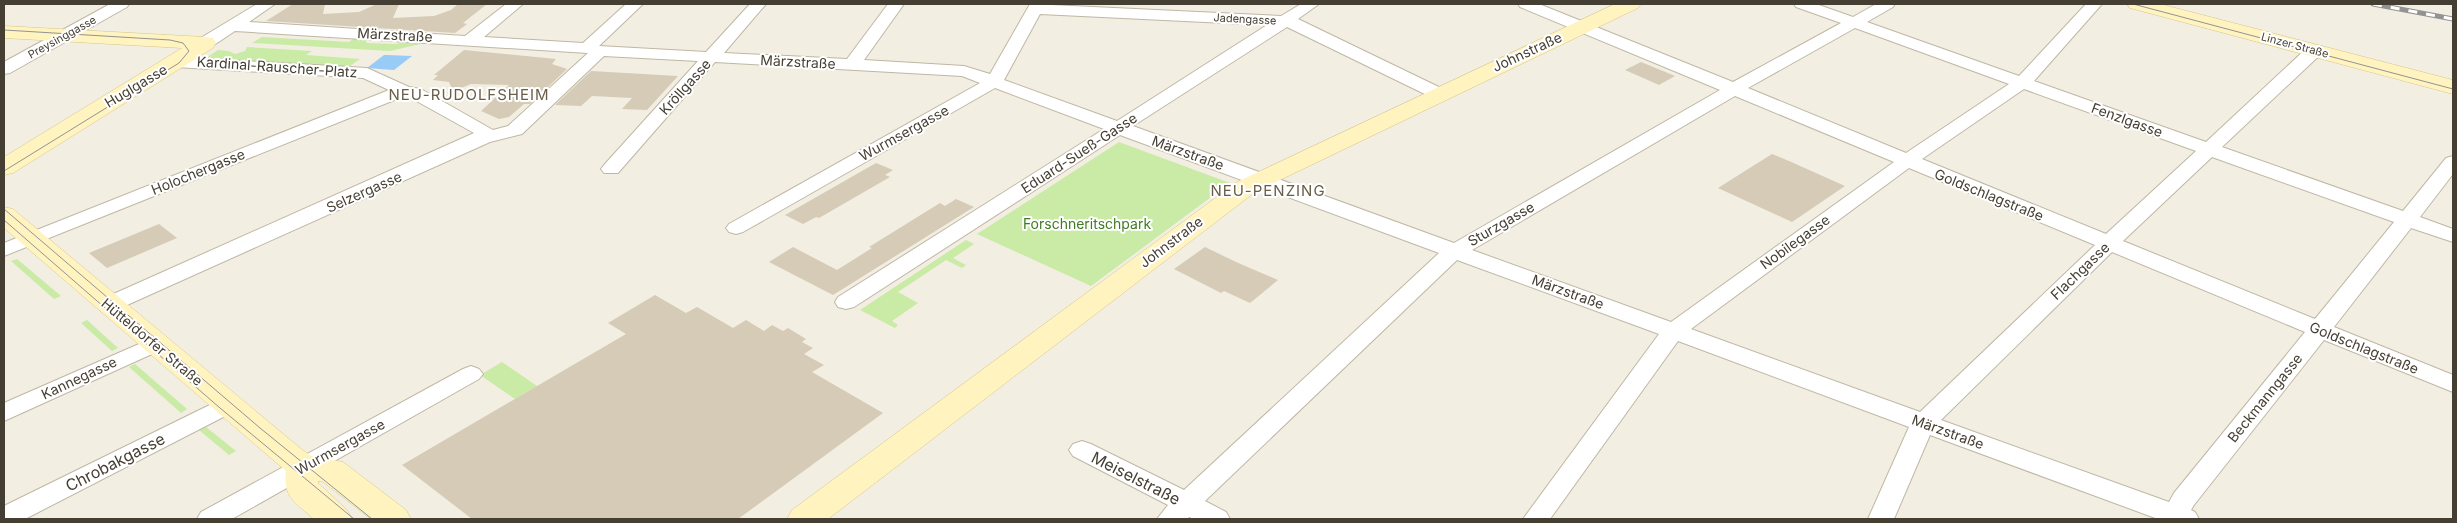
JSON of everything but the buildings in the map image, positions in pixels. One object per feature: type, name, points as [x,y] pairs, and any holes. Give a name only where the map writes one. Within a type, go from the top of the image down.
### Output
[{"type":"main road","name":"Johnstraße","points":[[804,519],[1246,187],[1631,4]]},
{"type":"main road","name":"Linzer Straße","points":[[2137,4],[2453,87]]},
{"type":"main road","points":[[4,32],[204,43]]},
{"type":"main road","name":"Huglgasse","points":[[4,168],[204,43]]},
{"type":"main road","name":"Hütteldorfer Straße","points":[[4,215],[226,405],[302,467]]},
{"type":"main road","points":[[335,519],[301,487],[302,467],[331,470],[394,519]]},
{"type":"street","name":"Preysinggasse","points":[[4,70],[121,4]]},
{"type":"street","name":"Huglgasse","points":[[204,43],[267,4]]},
{"type":"street","points":[[471,39],[514,4]]},
{"type":"street","name":"Selzergasse","points":[[108,305],[483,138],[515,130],[635,4]]},
{"type":"street","name":"Kröllgasse","points":[[610,169],[758,4]]},
{"type":"street","points":[[852,66],[896,4]]},
{"type":"street","name":"Eduard-Sueß-Gasse","points":[[846,302],[1311,4]]},
{"type":"street","name":"Goldschlagstraße","points":[[1526,4],[2453,384]]},
{"type":"street","name":"Fenzlgasse","points":[[1802,4],[2453,236]]},
{"type":"street","name":"Sturzgasse","points":[[1178,511],[1442,261],[1455,251],[1887,4]]},
{"type":"street","name":"Nobilegasse","points":[[1536,519],[1674,330],[1907,161],[2022,82],[2094,4]]},
{"type":"street","points":[[994,82],[1036,6]]},
{"type":"street","name":"Jadengasse","points":[[1036,6],[1283,21],[1297,24],[1439,94]]},
{"type":"street","name":"Märzstraße","points":[[232,26],[471,39],[711,58],[964,71],[1674,330],[2179,518]]},
{"type":"street","name":"Flachgasse","points":[[1881,519],[1923,423],[2108,244],[2315,50]]},
{"type":"street","name":"Kardinal-Rauscher-Platz","points":[[175,62],[367,73],[402,90],[396,94]]},
{"type":"street","name":"Wurmsergasse","points":[[736,228],[994,82]]},
{"type":"street","points":[[396,94],[415,93],[484,131],[483,138]]},
{"type":"street","name":"Holochergasse","points":[[4,250],[396,94]]},
{"type":"street","name":"Beckmanngasse","points":[[2179,518],[2182,500],[2453,162]]},
{"type":"street","name":"Kannegasse","points":[[4,413],[155,344]]},
{"type":"street","name":"Wurmsergasse","points":[[210,519],[471,374]]},
{"type":"street","name":"Chrobakgasse","points":[[4,518],[226,405]]},
{"type":"street","name":"Meiselstraße","points":[[1082,450],[1178,511],[1217,519]]},
{"type":"green space","points":[[358,35],[362,35],[367,43],[395,44],[423,39],[425,43],[390,51],[252,43],[262,37],[349,42]]},
{"type":"green space","points":[[247,47],[312,51],[306,55],[360,59],[347,68],[203,60],[218,50],[229,51],[235,54],[245,51]]},
{"type":"green space","name":"Forschneritschpark","points":[[1119,142],[1230,183],[1091,286],[977,234]]},
{"type":"green space","points":[[966,240],[974,244],[953,258],[966,265],[962,268],[946,260],[898,292],[918,303],[892,321],[898,325],[895,328],[860,310]]},
{"type":"green space","points":[[17,259],[61,296],[54,299],[11,261]]},
{"type":"green space","points":[[87,320],[118,348],[112,351],[81,323]]},
{"type":"green space","points":[[502,362],[537,386],[515,399],[480,375]]},
{"type":"green space","points":[[135,364],[187,409],[181,413],[129,367]]},
{"type":"green space","points":[[206,427],[236,451],[229,455],[199,430]]},
{"type":"water","points":[[384,55],[412,56],[394,70],[367,68]]},
{"type":"tram line","points":[[2133,4],[2453,89]]},
{"type":"tram line","points":[[4,30],[170,40],[183,43],[189,51],[179,63],[4,171]]},
{"type":"tram line","points":[[4,209],[260,428],[372,519]]},
{"type":"tram line","points":[[4,220],[220,408],[354,519]]},
{"type":"railway","points":[[2373,4],[2453,19]]},
{"type":"district","name":"NEU-RUDOLFSHEIM","points":[[469,95]]},
{"type":"district","name":"NEU-PENZING","points":[[1268,191]]}]
